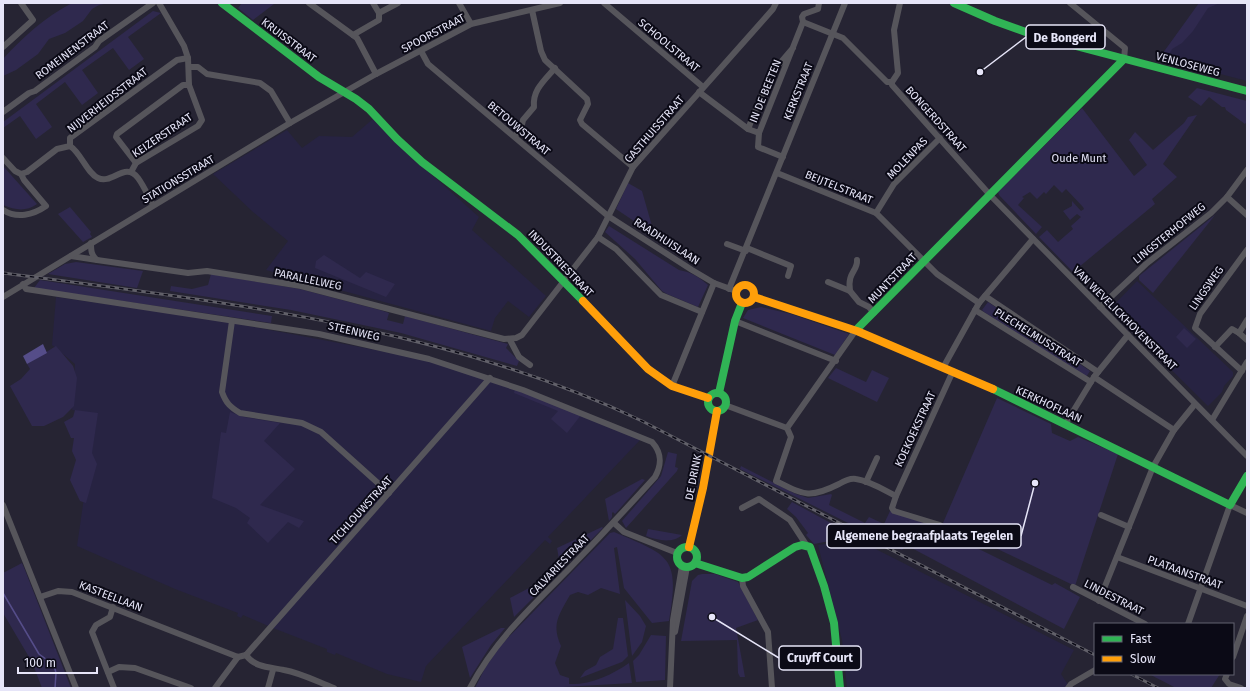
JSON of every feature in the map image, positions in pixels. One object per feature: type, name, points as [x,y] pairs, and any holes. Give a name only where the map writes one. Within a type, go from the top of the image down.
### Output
[{"type":"street","points":[[3,47],[33,20],[21,3]]},
{"type":"street","name":"ROMEINENSTRAAT","points":[[3,112],[47,82],[95,47],[99,41],[153,3]]},
{"type":"street","name":"KEIZERSTRAAT","points":[[131,172],[136,163],[198,126],[202,120],[190,84],[190,67],[184,46],[159,3]]},
{"type":"street","name":"KRUISSTRAAT","points":[[222,3],[319,77],[344,92]]},
{"type":"street","points":[[309,3],[357,38],[376,74]]},
{"type":"street","points":[[353,35],[379,20],[379,13],[373,3]]},
{"type":"street","points":[[379,13],[398,3]]},
{"type":"street","points":[[459,3],[471,24]]},
{"type":"street","name":"SPOORSTRAAT","points":[[344,92],[471,24],[560,3]]},
{"type":"street","name":"SCHOOLSTRAAT","points":[[604,3],[701,90],[748,128]]},
{"type":"street","name":"GASTHUISSTRAAT","points":[[564,281],[598,237],[633,167],[776,3]]},
{"type":"street","name":"IN DE BEETEN","points":[[793,48],[770,75],[748,128],[759,133],[804,22],[802,17],[804,14],[818,9],[820,3]]},
{"type":"street","points":[[837,3],[844,4]]},
{"type":"street","name":"BONGERDSTRAAT","points":[[900,3],[894,30],[898,73],[892,82],[892,85],[990,194]]},
{"type":"street","name":"VENLOSEWEG","points":[[954,3],[995,21],[1034,35],[1247,91]]},
{"type":"street","points":[[1070,3],[1125,48],[1124,59]]},
{"type":"street","name":"KERKSTRAAT","points":[[733,290],[746,250],[844,4]]},
{"type":"street","points":[[532,10],[541,51],[545,60],[587,98],[588,104],[580,120],[582,124],[633,167]]},
{"type":"street","points":[[804,22],[844,38],[887,82],[892,82]]},
{"type":"street","name":"BETOUWSTRAAT","points":[[421,51],[428,64],[480,110],[515,136],[516,139],[608,216]]},
{"type":"street","name":"NIJVERHEIDSSTRAAT","points":[[21,174],[27,172],[57,149],[70,146],[70,138],[177,60],[188,58]]},
{"type":"street","name":"MUNTSTRAAT","points":[[787,428],[836,361],[856,330],[923,261],[1121,64],[1124,59]]},
{"type":"street","points":[[190,67],[198,67],[207,74],[260,83],[271,91],[290,123]]},
{"type":"street","points":[[515,136],[521,129],[523,120],[534,106],[533,98],[535,91],[555,68]]},
{"type":"street","points":[[136,163],[116,137],[117,134],[183,85],[190,84]]},
{"type":"street","name":"STATIONSSTRAAT","points":[[3,297],[153,205],[344,92]]},
{"type":"street","name":"INDUSTRIESTRAAT","points":[[344,92],[369,109],[397,139],[422,162],[518,235],[648,369],[660,379],[672,386],[708,398]]},
{"type":"street","points":[[759,133],[758,147],[783,157]]},
{"type":"street","name":"MOLENPAS","points":[[876,213],[894,184],[940,138]]},
{"type":"street","points":[[70,146],[76,150],[97,178],[103,180],[125,171],[131,172],[137,177],[153,205]]},
{"type":"street","points":[[3,158],[15,171],[21,174],[24,180],[46,206],[38,212],[20,215],[3,210]]},
{"type":"street","name":"LINGSTERHOFWEG","points":[[1100,307],[1146,264],[1195,227],[1227,197],[1247,170]]},
{"type":"street","name":"BEIJTELSTRAAT","points":[[777,173],[876,213],[923,261]]},
{"type":"street","name":"VAN WEVELICKHOVENSTRAAT","points":[[990,194],[1247,456]]},
{"type":"street","points":[[1227,197],[1247,215]]},
{"type":"street","name":"RAADHUISLAAN","points":[[608,216],[692,270],[714,283],[733,290]]},
{"type":"street","points":[[598,237],[616,249],[662,295],[702,312]]},
{"type":"street","points":[[944,366],[979,303],[1034,239]]},
{"type":"street","points":[[91,243],[93,257],[97,260]]},
{"type":"street","points":[[727,244],[791,266],[788,276]]},
{"type":"street","name":"LINGSWEG","points":[[1242,371],[1195,328],[1195,322],[1226,281],[1226,276],[1247,250]]},
{"type":"street","name":"PARALLELWEG","points":[[70,256],[188,273],[207,271],[301,286],[510,340]]},
{"type":"street","points":[[850,291],[850,277],[857,260]]},
{"type":"street","points":[[923,261],[937,274],[979,303]]},
{"type":"street","points":[[530,365],[519,357],[510,340],[522,335],[564,281]]},
{"type":"street","points":[[828,282],[850,291],[859,302],[869,307],[874,312]]},
{"type":"street","points":[[672,386],[714,283]]},
{"type":"street","name":"STEENWEG","points":[[23,284],[26,289],[342,338],[429,359],[490,378],[646,438],[656,446],[660,457]]},
{"type":"street","points":[[741,286],[748,286],[752,289],[754,297],[748,303],[742,303],[737,298],[733,290],[741,286]]},
{"type":"street","name":"PLECHELMUSSTRAAT","points":[[984,296],[1094,377],[1174,430]]},
{"type":"street","points":[[754,297],[856,330]]},
{"type":"street","points":[[719,393],[735,321],[742,303]]},
{"type":"street","name":"PLECHELMUSSTRAAT","points":[[975,310],[1094,377]]},
{"type":"street","points":[[1239,333],[1247,320]]},
{"type":"street","points":[[232,321],[222,392],[226,402],[240,412],[312,426],[321,432],[389,493]]},
{"type":"street","points":[[735,321],[836,361]]},
{"type":"street","points":[[1214,347],[1232,329],[1247,340]]},
{"type":"street","name":"KERKHOFLAAN","points":[[856,330],[944,366],[1066,423],[1230,505]]},
{"type":"street","points":[[1066,423],[1094,377],[1128,335]]},
{"type":"street","points":[[1212,420],[1216,416],[1247,362]]},
{"type":"street","name":"KOEKOEKSTRAAT","points":[[896,496],[953,371]]},
{"type":"street","name":"TICHLOUWSTRAAT","points":[[246,654],[490,378]]},
{"type":"street","points":[[712,393],[719,393],[724,397],[725,405],[722,409],[717,411],[709,407],[708,398],[712,393]]},
{"type":"street","points":[[1099,601],[1153,467],[1174,430],[1196,404]]},
{"type":"street","points":[[725,405],[787,428],[791,437],[776,481],[801,493],[813,495],[823,492],[848,479],[856,479],[896,496],[892,508],[894,511],[940,525]]},
{"type":"street","name":"DE DRINK","points":[[689,547],[703,488],[717,411]]},
{"type":"street","name":"CALVARIESTRAAT","points":[[470,688],[496,646],[515,624],[614,523],[655,477],[660,469],[660,457]]},
{"type":"street","points":[[866,482],[877,458]]},
{"type":"street","points":[[1188,623],[1230,505],[1247,476]]},
{"type":"street","points":[[742,508],[759,499],[790,520],[807,546],[812,550],[834,623],[840,688]]},
{"type":"street","points":[[3,504],[76,688]]},
{"type":"street","points":[[1230,505],[1247,513]]},
{"type":"street","points":[[1101,515],[1129,527]]},
{"type":"street","points":[[614,523],[624,532],[677,553]]},
{"type":"street","points":[[696,560],[742,578],[753,574],[795,547],[807,546]]},
{"type":"street","points":[[685,567],[677,561],[677,553],[682,548],[689,547],[695,550],[696,560]]},
{"type":"street","name":"PLATAANSTRAAT","points":[[1117,557],[1201,587],[1247,606]]},
{"type":"street","points":[[670,688],[673,620],[685,567],[696,560]]},
{"type":"street","points":[[742,578],[743,586],[768,632],[772,688]]},
{"type":"street","name":"LINDESTRAAT","points":[[1073,587],[1143,623]]},
{"type":"street","name":"KASTEELLAAN","points":[[40,597],[52,592],[64,591],[113,607],[238,657]]},
{"type":"street","points":[[113,607],[110,617],[96,625],[92,632],[114,688]]},
{"type":"street","points":[[1234,654],[1247,616]]},
{"type":"street","points":[[215,688],[238,657],[246,654],[250,660],[273,670],[284,670],[334,688]]},
{"type":"street","points":[[108,672],[119,667],[135,668],[191,688]]},
{"type":"street","points":[[268,688],[273,670]]},
{"type":"street","points":[[1068,688],[1071,684],[1094,671]]},
{"type":"street","points":[[1226,676],[1229,684],[1241,688]]},
{"type":"shaded area","points":[[1200,3],[1247,3],[1247,81],[1159,58]]},
{"type":"shaded area","points":[[374,118],[394,141],[479,217],[472,230],[546,296],[529,317],[508,301],[495,318],[491,331],[266,270],[288,241],[253,212],[213,174],[287,130],[302,148],[319,136],[352,137]]},
{"type":"shaded area","points":[[1137,281],[1233,372],[1233,376],[1224,386],[1222,392],[1208,406],[1110,309]]},
{"type":"shaded area","points":[[56,297],[206,318],[445,363],[641,439],[548,537],[552,541],[550,544],[545,540],[426,666],[421,682],[387,674],[336,653],[335,655],[327,652],[327,649],[243,615],[241,618],[237,616],[238,613],[175,589],[77,546],[96,414],[72,410],[75,364],[52,345]]},
{"type":"shaded area","points":[[43,344],[47,353],[27,364],[23,356]]},
{"type":"shaded area","points":[[858,540],[1074,650],[1061,674],[1070,688],[847,688],[842,640],[818,545]]},
{"type":"green space","points":[[72,3],[109,3],[99,5],[92,9],[83,21],[65,33],[49,39],[38,54],[16,70],[3,76],[3,59],[43,21]]},
{"type":"green space","points":[[242,3],[274,4],[253,20],[238,8]]},
{"type":"green space","points":[[1199,3],[1220,3],[1208,8],[1193,31],[1182,43],[1172,49],[1165,62],[1158,60]]},
{"type":"green space","points":[[153,11],[161,13],[128,37],[144,59],[129,70],[113,48],[82,70],[98,93],[82,105],[65,82],[36,104],[52,127],[36,139],[20,116],[3,128],[3,122]]},
{"type":"green space","points":[[1197,88],[1247,101],[1247,121],[1245,124],[1226,110],[1225,107],[1222,107],[1209,97],[1201,106],[1188,97]]},
{"type":"green space","name":"Oude Munt","points":[[1082,108],[1134,176],[1147,165],[1129,140],[1135,132],[1153,150],[1184,123],[1188,117],[1197,115],[1163,164],[1177,177],[1152,199],[1155,204],[1073,272],[1039,237],[1047,230],[1058,242],[1073,229],[1071,226],[1081,217],[1077,214],[1070,220],[1063,211],[1072,206],[1072,201],[1081,211],[1084,209],[1083,207],[1066,189],[1062,193],[1054,185],[1046,194],[1044,192],[1037,199],[1030,192],[1022,197],[1024,198],[1018,205],[1042,227],[1036,234],[999,195],[998,192]]},
{"type":"green space","points":[[3,166],[37,204],[33,207],[25,209],[12,208],[3,205]]},
{"type":"green space","points":[[628,183],[642,191],[652,226],[682,250],[691,254],[689,258],[616,209]]},
{"type":"green space","points":[[70,207],[91,232],[90,234],[92,237],[83,242],[58,214]]},
{"type":"green space","points":[[1215,215],[1153,293],[1139,280],[1139,276]]},
{"type":"green space","points":[[609,226],[679,270],[695,275],[708,285],[698,307],[662,291],[635,259],[605,232]]},
{"type":"green space","points":[[324,255],[360,278],[366,272],[395,284],[386,297],[315,268],[316,261]]},
{"type":"green space","points":[[76,262],[143,271],[137,288],[48,274],[65,264]]},
{"type":"green space","points":[[211,274],[300,289],[389,313],[387,320],[403,324],[405,316],[508,344],[506,348],[519,361],[517,366],[401,333],[291,310],[170,291],[171,286],[192,289],[208,285]]},
{"type":"green space","points":[[40,280],[272,316],[271,323],[34,288]]},
{"type":"green space","points":[[988,302],[1090,371],[1086,377],[984,312],[982,310]]},
{"type":"green space","points":[[761,307],[791,314],[849,334],[835,355],[743,318],[748,310]]},
{"type":"green space","points":[[1184,328],[1196,339],[1187,348],[1176,337]]},
{"type":"green space","points":[[56,346],[73,366],[77,378],[74,406],[63,417],[44,426],[32,426],[10,386],[21,379],[30,369],[27,364]]},
{"type":"green space","points":[[836,368],[866,382],[872,370],[889,378],[877,402],[828,378]]},
{"type":"green space","points":[[515,389],[581,415],[567,433],[551,419],[558,411],[514,393]]},
{"type":"green space","points":[[997,398],[1051,424],[1052,433],[1070,441],[1078,437],[1118,454],[1075,586],[943,523]]},
{"type":"green space","points":[[75,410],[98,413],[92,453],[97,464],[86,503],[80,501],[70,480],[76,460],[72,451],[74,438],[71,438],[64,422],[73,417]]},
{"type":"green space","points":[[230,412],[243,417],[280,423],[264,441],[295,469],[260,505],[304,521],[299,528],[288,522],[268,543],[247,523],[250,518],[236,508],[212,498],[221,432],[226,433]]},
{"type":"green space","points":[[668,452],[677,454],[675,467],[678,468],[677,471],[626,528],[622,521],[661,476]]},
{"type":"green space","points":[[741,466],[796,494],[808,498],[831,494],[829,505],[865,523],[869,517],[884,524],[890,511],[930,525],[1052,585],[1055,583],[1080,597],[1064,629],[906,545],[902,550],[740,469]]},
{"type":"green space","points":[[642,479],[645,480],[615,514],[613,512],[612,513],[612,517],[609,521],[605,499]]},
{"type":"green space","points":[[792,502],[840,528],[835,540],[814,544],[806,535],[808,533],[796,517],[787,509]]},
{"type":"green space","points":[[602,527],[603,528],[561,570],[557,548]]},
{"type":"green space","points":[[648,529],[682,535],[674,540],[660,540],[646,536]]},
{"type":"green space","points":[[614,532],[648,547],[667,561],[671,571],[673,583],[669,621],[652,623],[624,588],[617,547],[614,548],[620,594],[601,588],[588,595],[578,592],[570,595],[558,620],[557,632],[561,646],[555,663],[560,675],[569,678],[569,684],[577,684],[593,681],[629,663],[632,683],[547,688],[475,688],[485,668],[501,645],[610,533]]},
{"type":"green space","points":[[22,563],[71,688],[42,688],[32,662],[3,613],[3,573]]},
{"type":"green space","points":[[715,574],[738,582],[758,620],[736,628],[745,677],[740,677],[738,673],[737,640],[681,641],[692,581],[698,575]]},
{"type":"green space","points":[[554,577],[514,617],[510,598],[548,578]]},
{"type":"green space","points":[[625,600],[640,616],[646,626],[642,642],[632,656]]},
{"type":"green space","points":[[618,618],[623,618],[628,656],[622,662],[580,678],[585,671],[596,665],[600,657],[613,649]]},
{"type":"green space","points":[[501,628],[505,628],[491,645],[470,678],[462,647]]},
{"type":"green space","points":[[651,635],[666,636],[665,680],[636,682],[633,661],[639,655]]},
{"type":"green space","points":[[1151,675],[1219,675],[1211,688],[1176,688]]},
{"type":"waterway","points":[[3,593],[39,654],[54,665],[56,673],[55,688]]},
{"type":"railway","points":[[3,273],[248,307],[329,322],[409,340],[488,361],[566,388],[642,421],[1094,654]]},
{"type":"railway","points":[[1133,675],[1158,688]]},
{"type":"traffic: fast","points":[[222,3],[319,77],[356,99],[369,109],[397,139],[422,162],[518,235],[583,301]]},
{"type":"traffic: fast","points":[[954,3],[995,21],[1034,35],[1247,91]]},
{"type":"traffic: fast","points":[[856,330],[1124,59]]},
{"type":"traffic: fast","points":[[719,393],[735,321],[742,303]]},
{"type":"traffic: fast","points":[[993,389],[1230,505],[1247,476]]},
{"type":"traffic: fast","points":[[713,393],[721,393],[726,398],[726,402],[724,409],[721,411],[713,411],[708,406],[708,398],[713,393]]},
{"type":"traffic: fast","points":[[695,563],[742,578],[748,577],[795,547],[802,545],[810,547],[824,586],[834,623],[840,688]]},
{"type":"traffic: fast","points":[[683,547],[691,547],[697,553],[697,557],[697,561],[691,567],[683,567],[677,561],[677,553],[683,547]]},
{"type":"traffic: slow","points":[[745,285],[751,288],[754,294],[751,300],[745,303],[739,300],[736,294],[739,288],[745,285]]},
{"type":"traffic: slow","points":[[754,297],[857,331],[993,389]]},
{"type":"traffic: slow","points":[[583,301],[648,369],[672,386],[708,398]]},
{"type":"traffic: slow","points":[[689,547],[703,488],[717,411]]},
{"type":"place","name":"De Bongerd","points":[[980,72]]},
{"type":"place","name":"Algemene begraafplaats Tegelen","points":[[1035,483]]},
{"type":"place","name":"Cruyff Court","points":[[712,617]]}]
